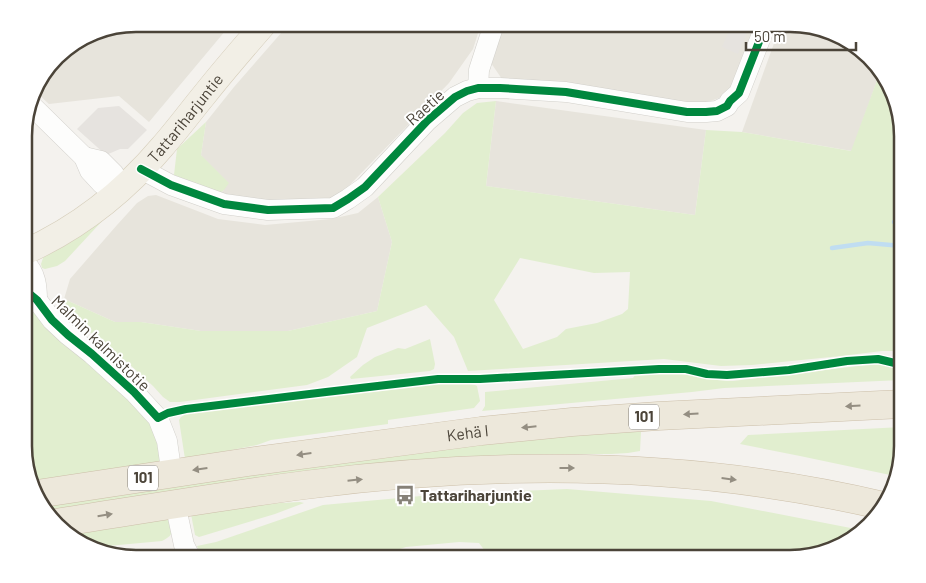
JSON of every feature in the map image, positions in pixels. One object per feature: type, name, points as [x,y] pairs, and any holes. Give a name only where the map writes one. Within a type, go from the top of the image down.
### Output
[{"type":"highway","name":"Kehä I","points":[[43,493],[248,462],[572,422],[893,404]]},
{"type":"highway","name":"101","points":[[65,522],[306,485],[472,470],[566,468],[660,472],[759,482],[876,504]]},
{"type":"highway","points":[[812,491],[853,514],[866,517]]},
{"type":"main road","name":"Tattariharjuntie","points":[[32,249],[47,242],[94,212],[120,190],[162,148],[257,33]]},
{"type":"street","points":[[478,88],[479,70],[491,32]]},
{"type":"street","name":"Raetie","points":[[141,169],[171,185],[224,204],[268,210],[333,208],[348,200],[365,187],[427,121],[456,97],[468,91],[478,88],[500,88],[566,92],[687,112],[717,110],[727,106],[738,93],[763,32]]},
{"type":"street","points":[[36,110],[84,157],[101,161],[114,174],[120,190]]},
{"type":"street","name":"Malmin kalmistotie","points":[[32,273],[37,285],[32,293]]},
{"type":"street","name":"Malmin kalmistotie","points":[[32,296],[52,320],[134,392],[158,418],[167,441],[170,462]]},
{"type":"street","points":[[178,517],[186,550]]},
{"type":"shaded area","points":[[478,32],[473,49],[449,83],[337,198],[245,202],[219,194],[224,190],[201,155],[206,122],[281,33]]},
{"type":"shaded area","points":[[501,32],[755,32],[734,90],[702,104],[502,79],[491,63]]},
{"type":"shaded area","points":[[728,32],[747,32],[738,54],[722,47]]},
{"type":"shaded area","points":[[778,32],[803,33],[836,43],[863,63],[877,80],[852,151],[742,132]]},
{"type":"shaded area","points":[[129,33],[224,33],[149,122],[119,96],[49,104],[40,96],[54,73],[68,58],[96,40],[116,34]]},
{"type":"shaded area","points":[[496,101],[706,130],[695,215],[486,186]]},
{"type":"shaded area","points":[[119,106],[147,130],[128,149],[120,149],[106,155],[77,129],[98,108]]},
{"type":"shaded area","points":[[156,195],[218,219],[265,225],[331,219],[358,213],[378,197],[392,242],[377,311],[288,331],[201,331],[141,322],[115,322],[64,299],[70,279],[117,225],[137,203],[148,196]]},
{"type":"green space","points":[[877,80],[880,84],[890,109],[893,129],[893,351],[752,365],[721,366],[664,359],[468,371],[454,337],[426,305],[367,328],[357,357],[328,377],[307,385],[170,402],[128,363],[109,349],[63,308],[64,299],[115,322],[141,322],[201,331],[288,331],[377,311],[392,242],[378,197],[445,133],[463,113],[477,103],[496,101],[486,186],[695,215],[706,130],[742,132],[851,151]],"holes":[[[520,258],[594,273],[630,272],[628,309],[622,314],[597,323],[566,329],[557,337],[523,349],[494,300]]]},
{"type":"green space","points":[[206,122],[201,155],[229,183],[219,194],[174,175],[177,149]]},
{"type":"green space","points":[[101,218],[103,220],[65,261],[57,266],[42,268],[43,258],[48,252]]},
{"type":"green space","points":[[32,310],[149,415],[163,462],[38,480],[32,447]]},
{"type":"green space","points":[[430,339],[435,364],[434,369],[430,371],[351,379],[350,377],[375,357],[398,348],[405,349]]},
{"type":"green space","points":[[883,363],[893,365],[893,380],[724,388],[482,411],[485,406],[485,392],[633,378],[635,375],[676,373],[733,381]]},
{"type":"green space","points":[[464,383],[477,386],[480,401],[474,408],[388,420],[388,424],[271,440],[257,445],[185,459],[179,420],[186,414],[406,385]]},
{"type":"green space","points":[[893,427],[892,467],[890,475],[740,444],[748,435]]},
{"type":"green space","points":[[613,431],[641,432],[640,451],[628,453],[459,457],[56,513],[49,503],[366,457]]},
{"type":"green space","points":[[567,489],[711,501],[854,529],[830,543],[803,550],[484,550],[479,543],[459,542],[406,547],[396,550],[198,550],[197,546],[216,542],[323,505],[443,494]]},
{"type":"green space","points":[[304,503],[275,514],[199,537],[195,535],[191,514],[262,504]]},
{"type":"green space","points":[[171,517],[171,534],[162,541],[106,546],[96,543],[77,532]]},
{"type":"waterway","points":[[832,248],[868,243],[893,245]]},
{"type":"cycle path","points":[[141,169],[171,185],[224,204],[268,210],[333,208],[365,187],[427,121],[455,97],[467,91],[478,88],[500,88],[566,92],[687,112],[717,111],[727,106],[739,93],[763,32]]},
{"type":"cycle path","points":[[32,296],[52,320],[134,392],[158,418],[168,413],[186,409],[438,379],[480,379],[659,369],[686,369],[707,374],[727,375],[789,370],[847,361],[878,359],[893,363]]},
{"type":"place","name":"Tattariharjuntie","points":[[405,495]]}]
